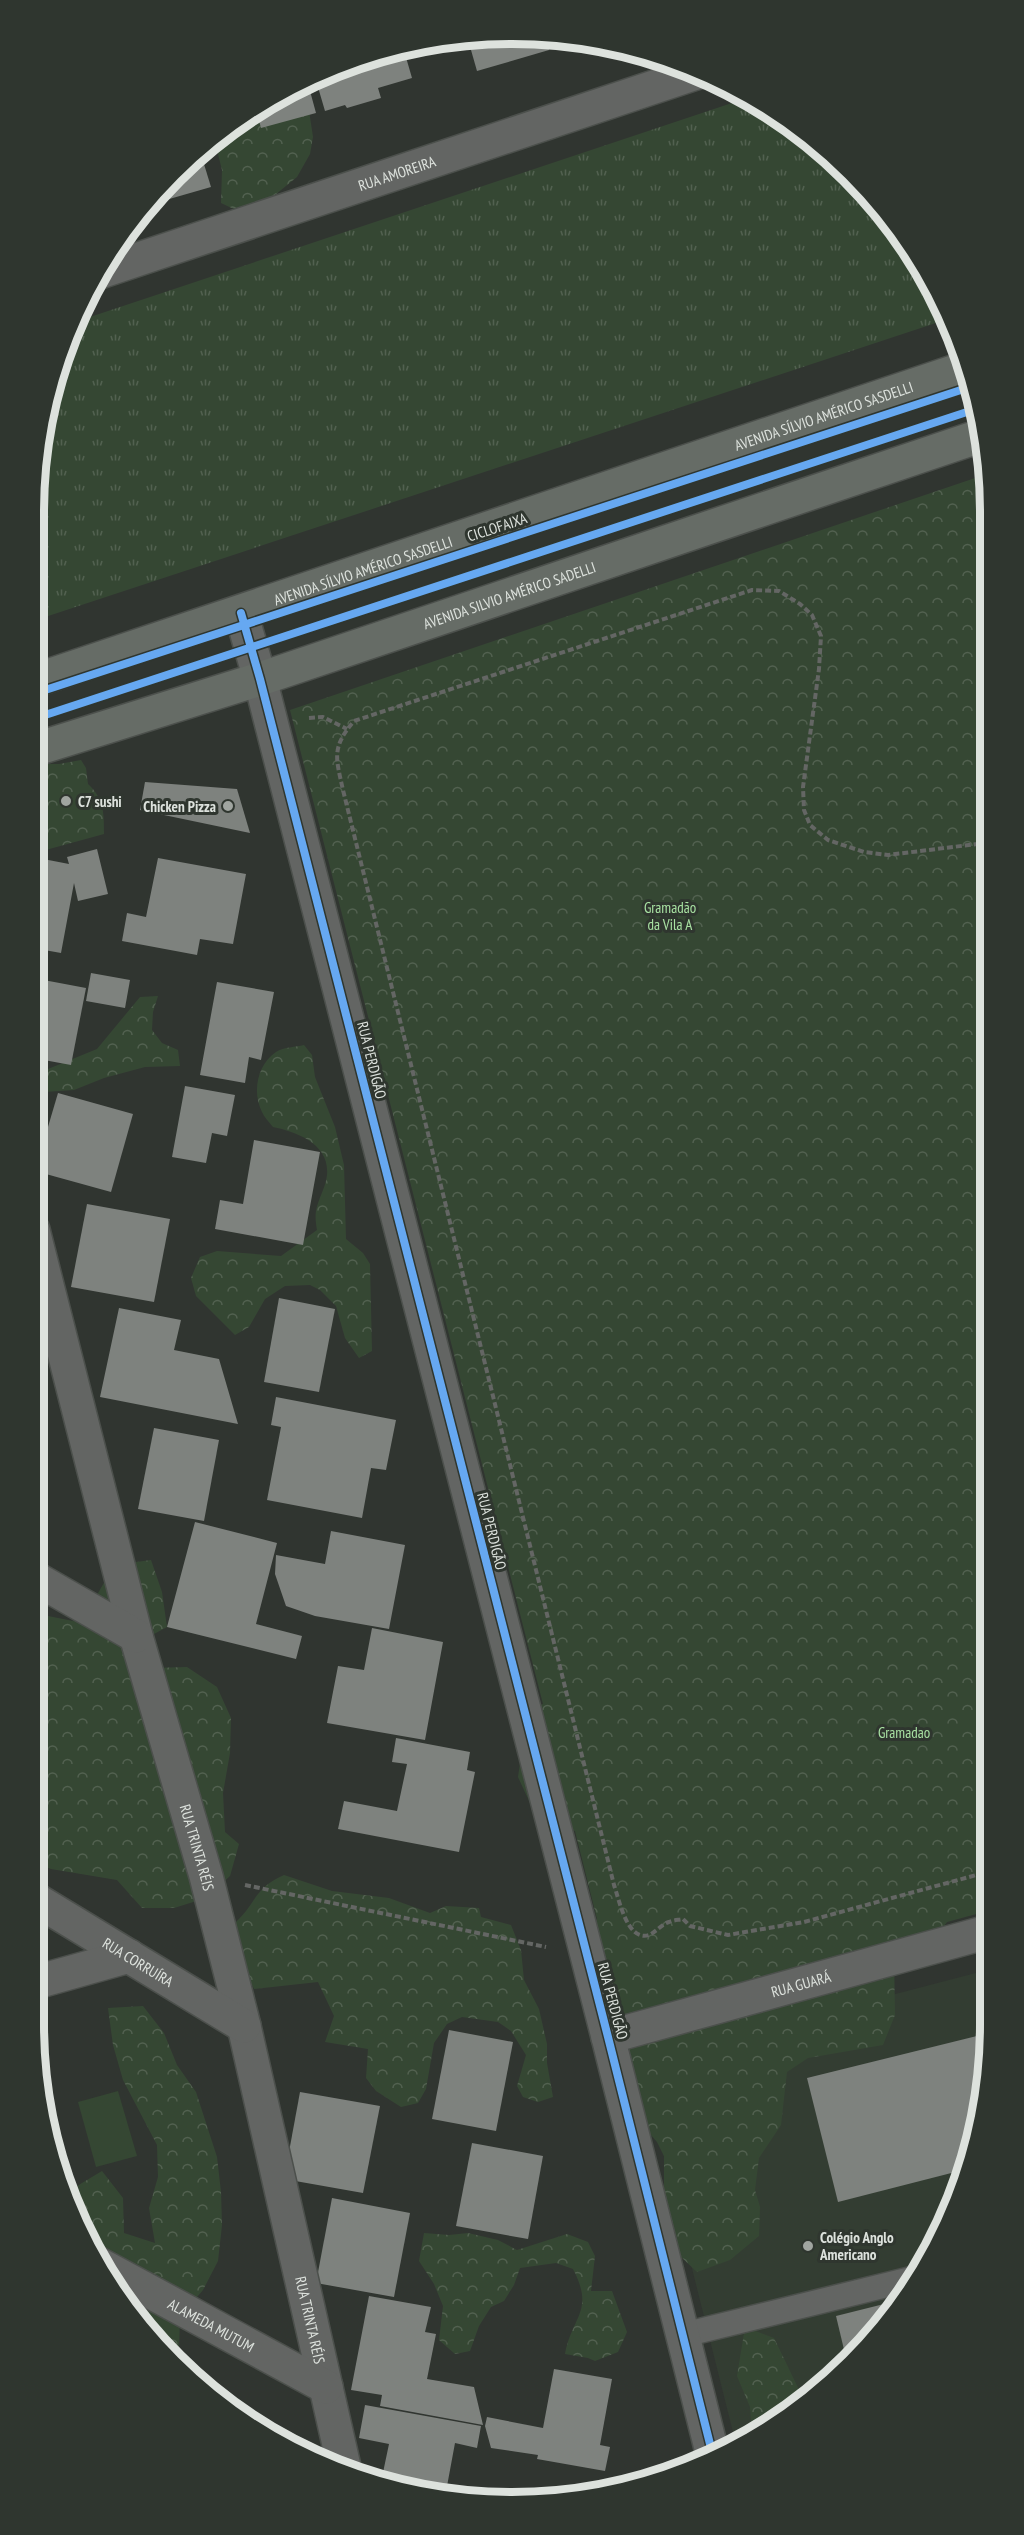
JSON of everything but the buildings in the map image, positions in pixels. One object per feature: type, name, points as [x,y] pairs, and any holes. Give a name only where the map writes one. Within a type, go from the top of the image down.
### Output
[{"type":"main road","name":"AVENIDA SÍLVIO AMÉRICO SASDELLI","points":[[44,677],[959,370]]},
{"type":"main road","name":"AVENIDA SILVIO AMÉRICO SADELLI","points":[[44,747],[260,679],[974,438]]},
{"type":"street","name":"RUA AMOREIRA","points":[[112,268],[685,77]]},
{"type":"street","name":"RUA PERDIGÃO","points":[[241,613],[260,679],[608,2037],[711,2447]]},
{"type":"street","name":"RUA TRINTA RÉIS","points":[[44,1273],[136,1636],[206,1876],[244,2026],[342,2460]]},
{"type":"street","points":[[44,1582],[136,1636]]},
{"type":"street","name":"RUA CORRUÍRA","points":[[44,1905],[244,2026]]},
{"type":"street","name":"RUA GUARÁ","points":[[608,2037],[980,1934]]},
{"type":"street","points":[[44,1980],[129,1956]]},
{"type":"street","name":"ALAMEDA MUTUM","points":[[116,2273],[326,2387]]},
{"type":"lane","points":[[683,2335],[903,2281]]},
{"type":"path","points":[[980,845],[888,855],[864,852],[828,840],[810,825],[804,810],[803,787],[819,669],[821,636],[812,615],[800,604],[779,591],[752,590],[354,722],[339,738],[336,759],[343,790],[614,1885],[627,1923],[640,1935],[649,1935],[668,1922],[683,1919],[690,1926],[728,1935],[804,1922],[980,1874]]},
{"type":"path","points":[[303,718],[323,717],[347,729]]},
{"type":"path","points":[[206,1876],[587,1956]]},
{"type":"shaded area","name":"Colégio Anglo Americano","points":[[980,1972],[979,2054],[965,2144],[945,2202],[918,2257],[884,2308],[843,2354],[797,2395],[734,2435],[640,2061]]},
{"type":"green space","points":[[737,101],[797,140],[821,160],[864,203],[902,252],[940,322],[44,617],[44,512],[48,451],[59,391],[68,361],[86,318]]},
{"type":"green space","points":[[308,104],[313,137],[310,154],[297,177],[270,199],[238,211],[221,203],[222,170],[217,149],[244,128],[258,123],[270,111]]},
{"type":"green space","name":"Gramadão da Vila A","points":[[979,477],[980,1913],[947,1922],[942,1929],[894,1955],[895,2015],[883,2045],[808,2058],[787,2072],[781,2125],[759,2158],[755,2190],[760,2207],[759,2236],[730,2260],[697,2272],[664,2241],[664,2156],[657,2142],[637,2119],[590,1927],[597,1919],[575,1831],[536,1816],[518,1777],[528,1709],[543,1704],[290,710]]},
{"type":"green space","points":[[81,760],[86,768],[88,784],[102,806],[104,834],[44,850],[44,764]]},
{"type":"green space","points":[[158,996],[153,1012],[152,1030],[162,1043],[178,1050],[180,1066],[145,1067],[104,1078],[74,1090],[44,1092],[44,1072],[97,1049],[140,997]]},
{"type":"green space","points":[[304,1045],[312,1055],[315,1077],[335,1127],[344,1165],[346,1239],[363,1253],[370,1264],[372,1351],[359,1358],[345,1338],[336,1306],[320,1290],[310,1285],[285,1286],[265,1299],[249,1327],[235,1335],[196,1296],[191,1278],[200,1257],[217,1251],[281,1256],[317,1230],[316,1211],[327,1175],[327,1164],[323,1155],[310,1141],[292,1132],[273,1127],[263,1114],[257,1096],[258,1079],[264,1064],[270,1057],[283,1049]]},
{"type":"green space","points":[[44,1336],[47,1351],[44,1395]]},
{"type":"green space","points":[[44,1420],[46,1441],[44,1447]]},
{"type":"green space","points":[[151,1560],[162,1592],[167,1627],[154,1634],[151,1668],[187,1667],[217,1687],[231,1718],[230,1753],[223,1793],[225,1832],[239,1844],[230,1876],[206,1898],[174,1908],[142,1908],[117,1880],[44,1866],[44,1615],[73,1621],[97,1595],[114,1565]]},
{"type":"green space","points":[[284,1875],[332,1891],[389,1898],[430,1913],[446,1906],[479,1908],[481,1917],[511,1925],[521,1950],[524,1980],[539,2009],[547,2044],[547,2063],[553,2097],[538,2102],[523,2097],[517,2086],[526,2055],[511,2031],[498,2022],[462,2017],[447,2024],[434,2043],[426,2089],[418,2103],[401,2107],[376,2091],[366,2078],[368,2049],[325,2042],[334,2016],[318,1982],[254,1989],[246,1973],[240,1957],[236,1922],[261,1890]]},
{"type":"green space","points":[[143,2006],[164,2033],[177,2065],[196,2092],[217,2157],[222,2225],[218,2261],[203,2290],[180,2317],[179,2352],[144,2313],[143,2299],[121,2281],[92,2230],[74,2188],[102,2171],[123,2198],[124,2233],[155,2243],[149,2208],[158,2177],[157,2145],[123,2080],[113,2045],[108,2008]]},
{"type":"green space","points":[[118,2091],[137,2156],[96,2167],[78,2102]]},
{"type":"green space","points":[[424,2233],[449,2235],[468,2233],[498,2240],[517,2250],[567,2234],[588,2242],[595,2256],[591,2291],[612,2291],[627,2332],[618,2352],[595,2361],[565,2354],[580,2313],[582,2295],[573,2269],[556,2263],[520,2268],[514,2285],[504,2301],[491,2307],[479,2326],[470,2351],[455,2354],[439,2340],[443,2306],[434,2284],[419,2261]]},
{"type":"green space","points":[[745,2327],[774,2338],[800,2392],[751,2426],[750,2407],[737,2376]]},
{"type":"cycle path","name":"CICLOFAIXA","points":[[44,690],[964,389]]},
{"type":"cycle path","points":[[44,715],[969,411]]},
{"type":"cycle path","points":[[241,613],[260,679],[608,2037],[711,2447]]},
{"type":"place","name":"C7 sushi","points":[[66,801]]},
{"type":"place","name":"Chicken Pizza","points":[[228,806]]},
{"type":"place","name":"Colégio Anglo Americano","points":[[808,2246]]},
{"type":"park label","name":"Gramadao","points":[[904,1732]]}]
